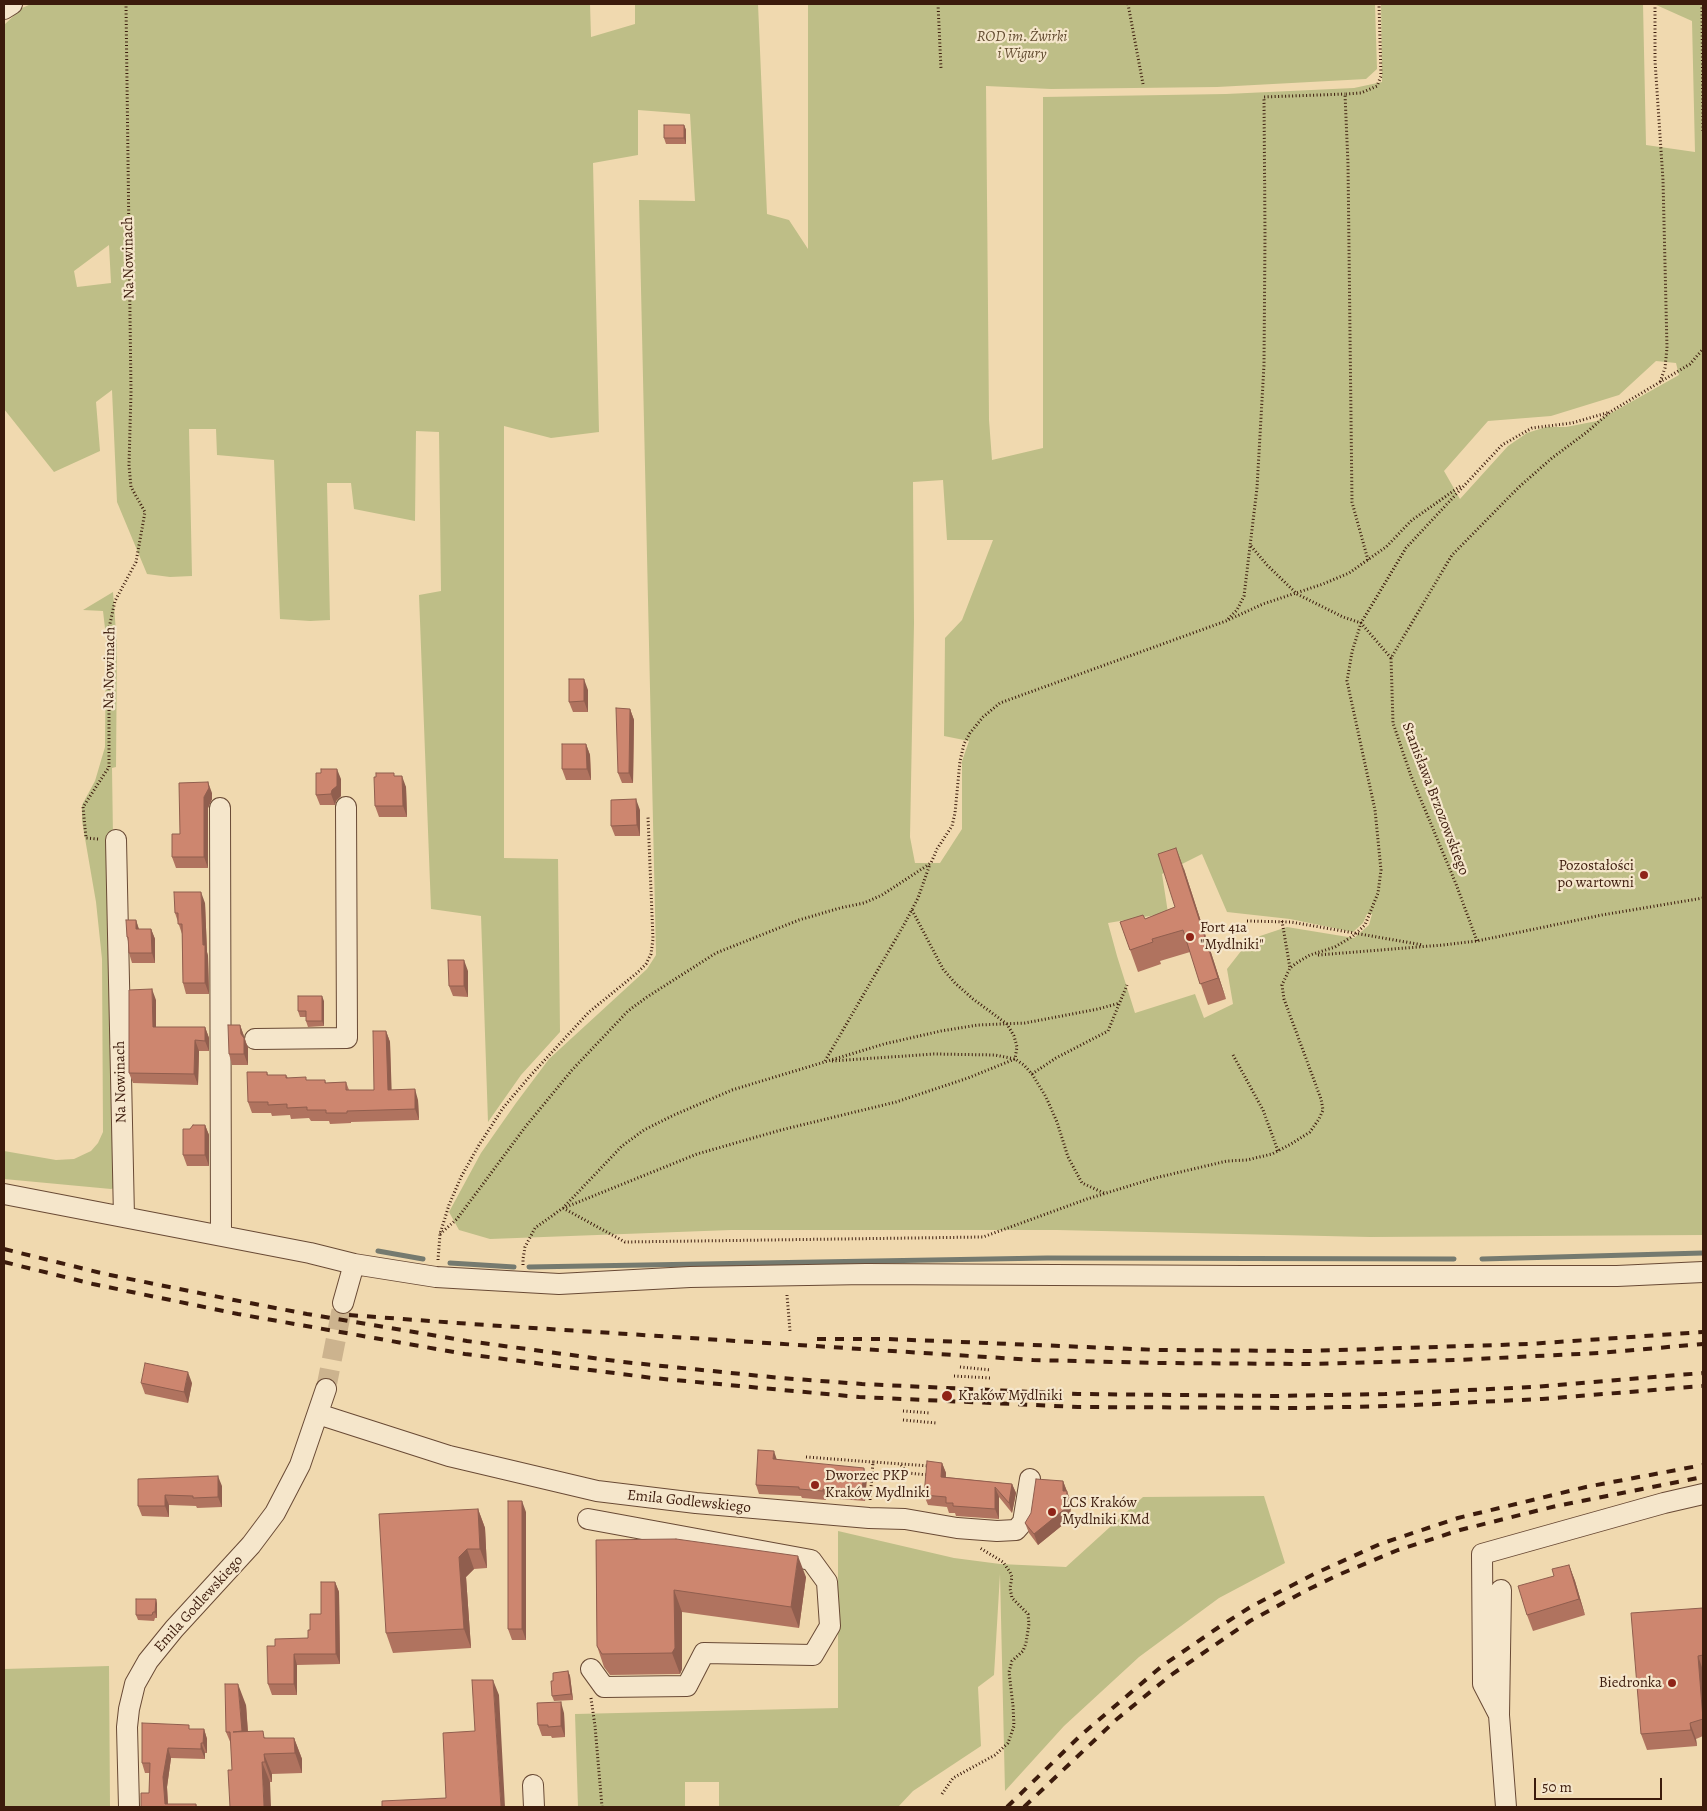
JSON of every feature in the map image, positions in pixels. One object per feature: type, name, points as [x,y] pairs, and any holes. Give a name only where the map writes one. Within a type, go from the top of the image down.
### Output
[{"type":"street","points":[[4,8],[12,4]]},
{"type":"street","points":[[256,1039],[347,1038],[346,807]]},
{"type":"street","points":[[220,808],[222,1236]]},
{"type":"street","name":"Na Nowinach","points":[[116,840],[124,1217]]},
{"type":"street","points":[[4,1194],[310,1252],[354,1264],[436,1277],[560,1284],[690,1277],[866,1274],[1617,1276],[1703,1272]]},
{"type":"street","points":[[343,1303],[354,1264]]},
{"type":"street","name":"Emila Godlewskiego","points":[[129,1807],[127,1727],[135,1684],[148,1661],[174,1629],[251,1545],[275,1513],[300,1465],[326,1389]]},
{"type":"street","name":"Emila Godlewskiego","points":[[318,1414],[449,1456],[597,1491],[648,1499],[869,1518],[905,1518],[957,1528],[997,1531],[1016,1530],[1023,1522],[1030,1480]]},
{"type":"street","points":[[535,1477],[550,1491]]},
{"type":"street","points":[[1499,1715],[1483,1684],[1482,1554],[1703,1494]]},
{"type":"street","points":[[588,1519],[811,1560],[827,1582],[830,1626],[813,1655],[704,1652],[686,1686],[604,1687],[591,1670]]},
{"type":"street","points":[[1501,1590],[1499,1715],[1506,1807]]},
{"type":"street","points":[[534,1785],[534,1807]]},
{"type":"path","name":"Na Nowinach","points":[[116,840],[86,838],[83,807],[109,767],[109,628],[115,601],[136,562],[145,512],[131,487],[128,465],[131,392],[126,4]]},
{"type":"path","points":[[938,4],[941,69]]},
{"type":"path","points":[[1128,4],[1143,84]]},
{"type":"path","points":[[1226,621],[1237,610],[1244,596],[1257,488],[1264,365],[1264,97],[1361,93],[1377,86],[1381,76],[1379,4]]},
{"type":"path","points":[[1655,4],[1667,348],[1665,368],[1659,382]]},
{"type":"path","points":[[1702,4],[1703,131]]},
{"type":"path","points":[[1345,94],[1349,223],[1352,502],[1368,560]]},
{"type":"path","points":[[1251,546],[1266,565],[1297,594],[1343,617],[1361,623],[1391,658],[1452,554],[1538,470],[1610,412],[1690,364],[1703,349]]},
{"type":"path","points":[[563,1208],[625,1242],[983,1237],[1155,1178],[1227,1161],[1247,1160],[1278,1151],[1310,1132],[1319,1119],[1322,1110],[1321,1098],[1284,999],[1282,985],[1290,968],[1310,956],[1335,947],[1365,925],[1378,893],[1380,870],[1375,810],[1347,681],[1352,652],[1361,623],[1406,548],[1502,445],[1532,428],[1572,423],[1610,412]]},
{"type":"path","points":[[825,1061],[873,981],[912,910],[937,850],[952,826],[964,744],[983,717],[1000,703],[1226,621],[1262,604],[1297,594],[1349,573],[1386,547],[1412,520],[1467,481]]},
{"type":"path","name":"Stanisława Brzozowskiego","points":[[1391,658],[1393,723],[1411,776],[1456,884],[1477,941]]},
{"type":"path","points":[[436,1277],[440,1234],[449,1205],[461,1177],[503,1108],[589,1012],[637,973],[646,964],[651,954],[653,939],[648,818]]},
{"type":"path","points":[[440,1234],[457,1219],[552,1093],[628,1011],[676,978],[716,954],[799,920],[864,903],[882,895],[931,863]]},
{"type":"path","points":[[1310,956],[1477,941],[1602,915],[1703,898]]},
{"type":"path","points":[[912,910],[942,969],[973,999],[1007,1024],[1014,1036],[1017,1047],[1015,1059]]},
{"type":"path","points":[[1247,920],[1282,921],[1429,946]]},
{"type":"path","points":[[1282,921],[1290,968]]},
{"type":"path","points":[[1032,1074],[1056,1058],[1108,1031],[1127,984]]},
{"type":"path","points":[[525,1282],[523,1259],[525,1247],[535,1228],[563,1208],[622,1146],[644,1130],[674,1114],[732,1090],[884,1044],[978,1025],[1025,1023],[1120,1003]]},
{"type":"path","points":[[825,1061],[934,1054],[995,1056],[1015,1059],[1032,1074],[1052,1108],[1068,1157],[1082,1183],[1105,1194]]},
{"type":"path","points":[[1233,1055],[1263,1110],[1278,1151]]},
{"type":"path","points":[[563,1208],[697,1154],[781,1130],[896,1102],[968,1078],[1015,1059]]},
{"type":"path","points":[[787,1295],[790,1331]]},
{"type":"path","points":[[960,1367],[991,1370]]},
{"type":"path","points":[[954,1376],[991,1378]]},
{"type":"path","points":[[903,1411],[930,1413]]},
{"type":"path","points":[[903,1420],[936,1423]]},
{"type":"path","points":[[806,1457],[934,1466]]},
{"type":"path","points":[[869,1509],[873,1462]]},
{"type":"path","points":[[901,1464],[908,1473],[937,1476]]},
{"type":"path","points":[[942,1794],[953,1778],[995,1755],[1008,1743],[1014,1726],[1009,1672],[1012,1661],[1023,1652],[1026,1643],[1029,1624],[1028,1614],[1012,1598],[1010,1588],[1012,1577],[1010,1572],[1003,1562],[993,1556]]},
{"type":"path","points":[[591,1698],[596,1726],[602,1807]]},
{"type":"green space","name":"ROD im. Żwirki i Wigury","points":[[31,4],[590,4],[591,37],[635,24],[635,4],[758,4],[767,214],[789,220],[808,249],[808,4],[1375,4],[1377,69],[1366,79],[1217,87],[1051,89],[986,86],[989,420],[992,460],[1043,448],[1043,97],[1226,94],[1354,88],[1382,82],[1381,4],[1643,4],[1646,145],[1695,152],[1692,21],[1654,4],[1703,4],[1703,1235],[1370,1237],[1057,1230],[731,1230],[490,1239],[459,1230],[449,1212],[481,1153],[516,1103],[549,1059],[647,969],[656,955],[639,200],[695,201],[690,114],[638,110],[638,155],[593,163],[599,432],[551,438],[504,426],[504,858],[558,859],[560,1032],[521,1075],[488,1122],[481,916],[431,909],[419,595],[441,591],[439,432],[416,431],[415,521],[354,509],[351,483],[327,483],[330,620],[280,619],[274,460],[217,455],[216,429],[189,429],[192,576],[170,577],[147,574],[117,502],[112,390],[96,402],[100,451],[54,472],[4,409],[4,25],[22,8]],"holes":[[[109,245],[111,283],[77,287],[74,271]],[[1656,361],[1676,363],[1679,375],[1597,421],[1566,427],[1546,427],[1527,433],[1508,446],[1460,499],[1444,471],[1488,421],[1551,416],[1619,395]],[[943,480],[947,540],[993,540],[962,620],[945,638],[944,736],[969,741],[962,761],[962,829],[940,863],[915,863],[910,837],[914,623],[913,482]],[[1202,854],[1227,912],[1290,919],[1353,932],[1363,923],[1367,914],[1372,914],[1369,925],[1354,938],[1287,927],[1260,936],[1245,946],[1227,969],[1233,1004],[1204,1018],[1195,994],[1135,1013],[1108,923],[1168,913],[1162,874]]]},
{"type":"green space","points":[[113,592],[117,646],[116,767],[112,768],[118,1187],[111,1189],[4,1179],[4,1151],[56,1160],[74,1159],[91,1151],[98,1143],[103,1132],[102,959],[96,902],[82,821],[82,805],[95,781],[105,747],[106,637],[103,611],[83,610]]},
{"type":"green space","points":[[1264,1496],[1285,1563],[1219,1598],[1139,1657],[1064,1726],[1005,1791],[1000,1574],[994,1675],[978,1687],[981,1746],[913,1791],[898,1807],[719,1807],[719,1782],[685,1782],[685,1807],[578,1807],[575,1714],[838,1708],[838,1531],[954,1558],[1000,1564],[1066,1567],[1143,1497]]},
{"type":"green space","points":[[109,1666],[110,1807],[4,1807],[4,1669]]},
{"type":"building","points":[[664,125],[684,125],[684,138],[664,138]]},
{"type":"building","points":[[569,679],[584,679],[584,701],[569,702]]},
{"type":"building","points":[[616,708],[630,709],[629,773],[618,773]]},
{"type":"building","points":[[562,744],[586,744],[587,769],[562,769]]},
{"type":"building","points":[[321,769],[337,769],[337,786],[332,790],[331,794],[316,795],[316,773],[321,773]]},
{"type":"building","points":[[376,773],[394,773],[394,776],[402,776],[403,806],[375,806],[374,777],[376,777]]},
{"type":"building","points":[[208,782],[209,788],[204,797],[204,857],[172,857],[172,834],[180,834],[179,783]]},
{"type":"building","points":[[636,799],[637,825],[611,826],[611,800]]},
{"type":"building","points":[[1176,848],[1218,978],[1200,984],[1183,930],[1152,939],[1153,942],[1130,950],[1120,922],[1143,915],[1145,919],[1175,907],[1158,854]]},
{"type":"building","points":[[174,892],[201,892],[203,945],[205,945],[205,983],[183,983],[182,924],[178,924],[178,913],[175,913]]},
{"type":"building","points":[[126,920],[136,920],[136,929],[151,929],[152,953],[129,953]]},
{"type":"building","points":[[448,960],[464,960],[464,986],[449,986]]},
{"type":"building","points":[[152,989],[153,1027],[205,1027],[205,1041],[195,1040],[194,1074],[129,1073],[129,990]]},
{"type":"building","points":[[298,996],[322,996],[322,1021],[306,1021],[306,1011],[298,1011]]},
{"type":"building","points":[[228,1025],[240,1025],[241,1034],[244,1038],[244,1054],[229,1054]]},
{"type":"building","points":[[373,1031],[386,1031],[388,1090],[415,1089],[415,1109],[326,1113],[326,1110],[307,1110],[307,1107],[287,1108],[287,1104],[268,1105],[268,1102],[248,1102],[247,1072],[267,1072],[267,1075],[286,1075],[286,1078],[306,1077],[306,1080],[325,1080],[325,1083],[346,1082],[346,1090],[374,1090]]},
{"type":"building","points":[[193,1125],[205,1125],[205,1155],[183,1155],[183,1129],[190,1129]]},
{"type":"building","points":[[145,1363],[188,1372],[184,1392],[141,1383]]},
{"type":"building","points":[[758,1450],[774,1451],[773,1459],[864,1468],[862,1492],[823,1489],[823,1491],[799,1489],[799,1487],[756,1485]]},
{"type":"building","points":[[927,1461],[942,1463],[941,1477],[1012,1484],[1009,1503],[995,1487],[995,1509],[953,1506],[953,1503],[946,1503],[946,1497],[924,1495]]},
{"type":"building","points":[[218,1476],[218,1497],[193,1498],[193,1496],[165,1495],[165,1506],[138,1506],[138,1479]]},
{"type":"building","name":"LCS Kraków Mydlniki KMd","points":[[1036,1479],[1063,1481],[1063,1491],[1067,1491],[1066,1508],[1034,1534],[1025,1523],[1031,1513]]},
{"type":"building","points":[[508,1501],[522,1501],[522,1629],[508,1629]]},
{"type":"building","points":[[478,1509],[480,1549],[467,1549],[459,1557],[464,1629],[386,1633],[379,1514]]},
{"type":"building","points":[[676,1539],[798,1556],[791,1607],[674,1590],[675,1648],[672,1653],[602,1654],[597,1646],[596,1540]]},
{"type":"building","points":[[1569,1565],[1579,1599],[1527,1615],[1518,1586],[1554,1576],[1552,1569]]},
{"type":"building","points":[[321,1582],[335,1582],[336,1654],[294,1654],[294,1684],[268,1684],[267,1646],[275,1646],[275,1639],[308,1638],[310,1614],[321,1614]]},
{"type":"building","points":[[136,1599],[156,1599],[155,1612],[152,1615],[136,1615]]},
{"type":"building","name":"Biedronka","points":[[1703,1608],[1703,1655],[1698,1656],[1703,1719],[1690,1723],[1691,1730],[1641,1734],[1631,1613]]},
{"type":"building","points":[[568,1671],[571,1694],[552,1696],[551,1681],[553,1681],[553,1673]]},
{"type":"building","points":[[472,1680],[493,1680],[501,1807],[382,1807],[382,1801],[446,1798],[443,1733],[475,1731]]},
{"type":"building","points":[[225,1684],[238,1684],[242,1731],[233,1732],[263,1731],[264,1738],[294,1738],[295,1753],[264,1754],[265,1762],[262,1762],[264,1807],[230,1807],[228,1770],[232,1770],[230,1732],[226,1732]]},
{"type":"building","points":[[561,1702],[561,1726],[548,1727],[548,1725],[538,1725],[537,1703]]},
{"type":"building","points":[[142,1723],[189,1725],[189,1729],[204,1729],[201,1749],[168,1748],[163,1777],[165,1804],[196,1804],[196,1807],[141,1807],[141,1793],[149,1793],[150,1763],[142,1763]]},
{"type":"waterway","points":[[378,1251],[423,1259]]},
{"type":"waterway","points":[[1482,1259],[1703,1253]]},
{"type":"waterway","points":[[529,1267],[1047,1258],[1454,1259]]},
{"type":"waterway","points":[[450,1263],[514,1267]]},
{"type":"tunnel","points":[[326,1389],[343,1303]]},
{"type":"railway","points":[[4,1249],[105,1274],[234,1300],[467,1341],[623,1362],[862,1384],[1078,1394],[1276,1396],[1385,1394],[1533,1387],[1703,1373]]},
{"type":"railway","points":[[4,1262],[93,1284],[238,1314],[465,1354],[653,1378],[859,1397],[1078,1407],[1303,1408],[1542,1399],[1703,1386]]},
{"type":"railway","points":[[349,1315],[1033,1360],[1159,1363],[1309,1364],[1456,1360],[1599,1353],[1703,1344]]},
{"type":"railway","points":[[817,1339],[888,1339],[1159,1350],[1308,1351],[1529,1344],[1703,1332]]},
{"type":"railway","points":[[1007,1807],[1081,1735],[1162,1666],[1252,1606],[1314,1574],[1380,1544],[1458,1518],[1586,1487],[1703,1465]]},
{"type":"railway","points":[[1024,1807],[1117,1719],[1171,1675],[1250,1621],[1307,1590],[1398,1550],[1460,1530],[1556,1506],[1703,1477]]},
{"type":"place","name":"Pozostałości po wartowni","points":[[1644,875]]},
{"type":"place","name":"Fort 41a \"Mydlniki\"","points":[[1190,937]]},
{"type":"place","name":"Kraków Mydlniki","points":[[947,1396]]},
{"type":"place","name":"Dworzec PKP Kraków Mydlniki","points":[[815,1485]]},
{"type":"place","name":"LCS Kraków Mydlniki KMd","points":[[1052,1512]]},
{"type":"place","name":"Biedronka","points":[[1672,1683]]}]
